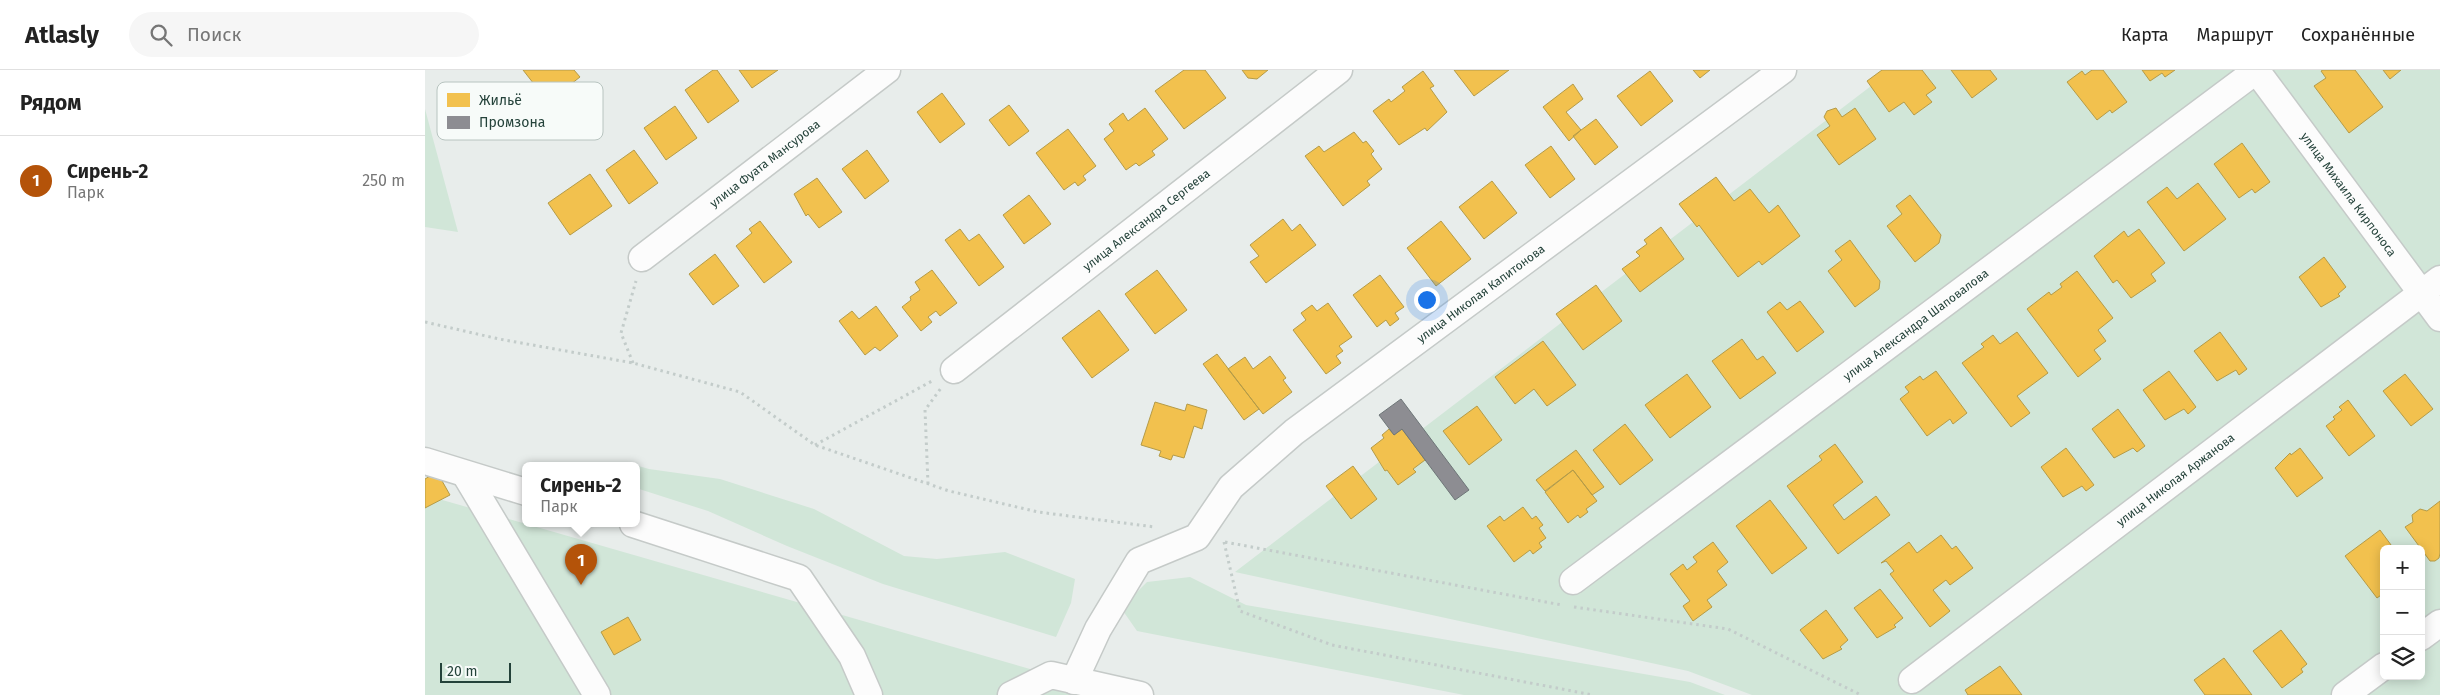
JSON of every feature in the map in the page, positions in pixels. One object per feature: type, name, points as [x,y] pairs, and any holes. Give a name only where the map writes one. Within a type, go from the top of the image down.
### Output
[{"type":"street","name":"улица Фуата Мансурова","points":[[642,258],[887,70]]},
{"type":"street","name":"улица Александра Сергеева","points":[[955,370],[1339,70]]},
{"type":"street","name":"улица Николая Капитонова","points":[[1197,537],[1231,487],[1295,432],[1783,70]]},
{"type":"street","name":"улица Михаила Кирпоноса","points":[[2257,70],[2431,286],[2440,318]]},
{"type":"street","name":"улица Александра Шаповалова","points":[[1573,580],[2257,70]]},
{"type":"street","name":"улица Николая Аржанова","points":[[1912,680],[2431,286]]},
{"type":"street","points":[[425,461],[522,491]]},
{"type":"street","points":[[465,474],[597,695]]},
{"type":"street","points":[[640,526],[799,578],[852,656],[869,695]]},
{"type":"street","points":[[1074,681],[1098,629],[1139,561],[1197,537]]},
{"type":"street","points":[[2424,635],[2440,623]]},
{"type":"street","points":[[2345,695],[2380,669]]},
{"type":"street","points":[[1011,695],[1051,676],[1140,695]]},
{"type":"path","points":[[633,364],[621,333],[642,258]]},
{"type":"path","points":[[425,322],[499,339],[633,364],[740,392],[815,445],[928,484],[1038,512],[1158,527]]},
{"type":"path","points":[[815,445],[955,370]]},
{"type":"path","points":[[928,484],[925,410],[955,370]]},
{"type":"path","points":[[1197,537],[1609,614],[1728,629],[1861,695]]},
{"type":"path","points":[[1224,542],[1240,611],[1332,645],[1593,695]]},
{"type":"green space","points":[[1892,70],[2440,70],[2440,695],[1752,695],[1688,671],[1235,572]]},
{"type":"green space","points":[[425,109],[458,232],[425,227]]},
{"type":"green space","points":[[640,466],[720,479],[814,509],[904,556],[937,559],[1005,552],[1075,579],[1071,603],[1056,637],[883,584],[787,546],[708,511],[640,489]]},
{"type":"green space","points":[[425,495],[522,523],[522,527],[536,527],[1051,675],[1135,695],[425,695]]},
{"type":"green space","points":[[1190,577],[1246,605],[1690,682],[1725,695],[1464,695],[1137,631],[1121,608],[1147,582]]},
{"type":"building: Жильё","points":[[523,70],[574,70],[580,77],[574,82],[532,82]]},
{"type":"building: Жильё","points":[[713,70],[717,70],[739,101],[708,123],[685,90]]},
{"type":"building: Жильё","points":[[739,70],[778,70],[752,88]]},
{"type":"building: Жильё","points":[[1184,70],[1205,70],[1226,98],[1184,129],[1155,91]]},
{"type":"building: Жильё","points":[[1242,70],[1268,70],[1257,79],[1248,78]]},
{"type":"building: Жильё","points":[[1454,70],[1509,70],[1474,96]]},
{"type":"building: Жильё","points":[[1693,70],[1710,70],[1700,78]]},
{"type":"building: Жильё","points":[[1882,70],[1922,70],[1936,88],[1926,95],[1932,102],[1914,115],[1904,102],[1889,112],[1867,81]]},
{"type":"building: Жильё","points":[[1951,70],[1990,70],[1997,79],[1972,98]]},
{"type":"building: Жильё","points":[[2092,70],[2103,70],[2127,102],[2112,113],[2110,110],[2097,120],[2067,82],[2082,71],[2085,75]]},
{"type":"building: Жильё","points":[[2142,70],[2175,70],[2165,77],[2162,73],[2150,81]]},
{"type":"building: Жильё","points":[[2355,70],[2383,107],[2349,133],[2314,86],[2326,78],[2321,71]]},
{"type":"building: Жильё","points":[[2383,70],[2401,70],[2390,79]]},
{"type":"building: Жильё","points":[[1423,71],[1434,86],[1430,88],[1447,112],[1427,131],[1425,128],[1399,145],[1373,111],[1389,99],[1391,102],[1405,91],[1402,87]]},
{"type":"building: Жильё","points":[[1650,71],[1673,101],[1641,126],[1617,96]]},
{"type":"building: Жильё","points":[[1573,84],[1583,99],[1566,112],[1581,130],[1569,141],[1543,107]]},
{"type":"building: Жильё","points":[[942,93],[965,124],[940,143],[917,112]]},
{"type":"building: Жильё","points":[[1009,105],[1029,131],[1009,146],[989,120]]},
{"type":"building: Жильё","points":[[675,106],[697,138],[666,160],[644,128]]},
{"type":"building: Жильё","points":[[1145,108],[1168,139],[1152,151],[1155,155],[1139,166],[1136,163],[1126,170],[1104,139],[1114,131],[1109,124],[1123,113],[1128,121]]},
{"type":"building: Жильё","points":[[1836,108],[1842,117],[1855,108],[1876,139],[1839,165],[1817,135],[1830,126],[1824,117],[1827,111]]},
{"type":"building: Жильё","points":[[1596,119],[1618,147],[1595,165],[1573,136]]},
{"type":"building: Жильё","points":[[1068,129],[1096,166],[1083,176],[1086,180],[1078,186],[1075,182],[1064,190],[1036,153]]},
{"type":"building: Жильё","points":[[1354,132],[1363,143],[1366,141],[1374,151],[1371,154],[1382,169],[1367,181],[1370,185],[1343,206],[1305,156],[1319,146],[1324,152]]},
{"type":"building: Жильё","points":[[2242,143],[2270,182],[2255,193],[2252,189],[2239,198],[2214,164]]},
{"type":"building: Жильё","points":[[1551,146],[1575,179],[1550,198],[1525,165]]},
{"type":"building: Жильё","points":[[634,150],[658,183],[629,204],[606,170]]},
{"type":"building: Жильё","points":[[867,150],[889,181],[865,199],[842,169]]},
{"type":"building: Жильё","points":[[590,174],[612,206],[570,235],[548,203]]},
{"type":"building: Жильё","points":[[1716,177],[1734,201],[1750,189],[1769,213],[1778,205],[1800,236],[1762,265],[1759,261],[1738,277],[1699,225],[1697,227],[1679,204]]},
{"type":"building: Жильё","points":[[817,178],[842,212],[819,228],[808,214],[806,216],[794,194]]},
{"type":"building: Жильё","points":[[1492,181],[1517,213],[1484,239],[1459,207]]},
{"type":"building: Жильё","points":[[2198,183],[2226,219],[2184,251],[2147,202],[2167,187],[2177,199]]},
{"type":"building: Жильё","points":[[1029,195],[1051,224],[1024,244],[1003,215]]},
{"type":"building: Жильё","points":[[1910,195],[1941,235],[1939,243],[1915,262],[1887,226],[1902,214],[1896,206]]},
{"type":"building: Жильё","points":[[1283,219],[1292,231],[1300,224],[1316,245],[1266,283],[1250,262],[1259,256],[1250,245]]},
{"type":"building: Жильё","points":[[760,221],[792,262],[764,283],[736,246],[752,233],[749,229]]},
{"type":"building: Жильё","points":[[1441,221],[1471,259],[1436,286],[1407,248]]},
{"type":"building: Жильё","points":[[1661,227],[1684,259],[1640,292],[1622,269],[1640,256],[1636,252],[1647,244],[1644,240]]},
{"type":"building: Жильё","points":[[960,229],[969,241],[979,234],[1004,267],[979,286],[945,240]]},
{"type":"building: Жильё","points":[[2139,229],[2165,263],[2151,274],[2156,281],[2131,298],[2117,280],[2113,283],[2094,256],[2124,231],[2128,237]]},
{"type":"building: Жильё","points":[[1850,240],[1880,281],[1879,289],[1855,307],[1828,271],[1842,260],[1835,251]]},
{"type":"building: Жильё","points":[[715,254],[739,286],[713,305],[689,274]]},
{"type":"building: Жильё","points":[[2324,257],[2346,287],[2338,294],[2340,296],[2321,307],[2299,277]]},
{"type":"building: Жильё","points":[[932,270],[957,303],[940,316],[936,311],[928,317],[932,322],[921,331],[902,307],[911,300],[910,297],[920,290],[915,282]]},
{"type":"building: Жильё","points":[[1157,270],[1187,310],[1155,334],[1125,294]]},
{"type":"building: Жильё","points":[[2077,271],[2113,318],[2098,330],[2106,341],[2094,350],[2101,359],[2078,377],[2027,309],[2049,292],[2051,295],[2062,287],[2060,284]]},
{"type":"building: Жильё","points":[[1380,275],[1404,307],[1395,313],[1399,319],[1390,326],[1386,320],[1377,327],[1353,295]]},
{"type":"building: Жильё","points":[[1596,285],[1622,321],[1583,350],[1556,314]]},
{"type":"building: Жильё","points":[[1800,301],[1824,332],[1797,352],[1767,312],[1780,302],[1787,310]]},
{"type":"building: Жильё","points":[[1328,303],[1352,337],[1339,346],[1343,351],[1336,356],[1341,363],[1326,374],[1293,330],[1306,320],[1301,313],[1312,305],[1317,311]]},
{"type":"building: Жильё","points":[[876,306],[898,336],[880,351],[875,347],[865,355],[839,321],[852,311],[859,319]]},
{"type":"building: Жильё","points":[[1099,310],[1129,350],[1092,378],[1062,338]]},
{"type":"building: Жильё","points":[[2017,332],[2048,373],[2017,396],[2030,413],[2011,427],[1962,363],[1984,347],[1981,344],[1993,335],[2000,344]]},
{"type":"building: Жильё","points":[[2220,332],[2247,369],[2239,375],[2236,370],[2217,381],[2194,351]]},
{"type":"building: Жильё","points":[[1742,339],[1757,360],[1763,356],[1776,373],[1740,399],[1712,361]]},
{"type":"building: Жильё","points":[[1543,341],[1576,385],[1547,406],[1534,389],[1515,404],[1495,377]]},
{"type":"building: Жильё","points":[[1217,354],[1259,409],[1244,420],[1203,364]]},
{"type":"building: Жильё","points":[[1270,356],[1286,378],[1283,380],[1292,392],[1263,414],[1228,369],[1245,357],[1253,369]]},
{"type":"building: Жильё","points":[[1936,371],[1967,413],[1953,424],[1950,419],[1927,436],[1900,399],[1909,392],[1905,387],[1920,376],[1923,380]]},
{"type":"building: Жильё","points":[[2169,371],[2196,407],[2188,414],[2184,409],[2165,420],[2143,390]]},
{"type":"building: Жильё","points":[[1687,374],[1711,407],[1670,438],[1645,405]]},
{"type":"building: Жильё","points":[[2405,374],[2433,409],[2411,426],[2383,391]]},
{"type":"building: Жильё","points":[[2348,400],[2375,436],[2349,456],[2326,426],[2342,410],[2339,407]]},
{"type":"building: Жильё","points":[[1155,402],[1185,411],[1187,404],[1207,410],[1202,429],[1194,426],[1184,458],[1173,455],[1171,460],[1159,456],[1161,451],[1141,445]]},
{"type":"building: Жильё","points":[[1477,406],[1502,440],[1469,465],[1443,431]]},
{"type":"building: Жильё","points":[[2118,409],[2145,446],[2137,452],[2133,448],[2114,458],[2092,429]]},
{"type":"building: Жильё","points":[[1625,424],[1653,460],[1620,485],[1593,450]]},
{"type":"building: Жильё","points":[[1389,429],[1394,435],[1402,429],[1425,460],[1413,469],[1416,472],[1398,485],[1387,470],[1385,471],[1371,448],[1384,438],[1382,435]]},
{"type":"building: Жильё","points":[[1835,444],[1863,482],[1833,505],[1844,520],[1876,496],[1890,515],[1838,554],[1787,486],[1822,460],[1819,456]]},
{"type":"building: Жильё","points":[[2066,448],[2094,485],[2086,491],[2082,486],[2063,497],[2041,467]]},
{"type":"building: Жильё","points":[[2300,448],[2323,478],[2297,497],[2275,468],[2290,453],[2291,455]]},
{"type":"building: Жильё","points":[[1576,450],[1604,487],[1592,495],[1573,470],[1545,491],[1536,480]]},
{"type":"building: Жильё","points":[[1353,466],[1377,499],[1351,519],[1326,486]]},
{"type":"building: Жильё","points":[[1573,470],[1597,501],[1586,509],[1588,512],[1580,518],[1578,515],[1568,523],[1545,492]]},
{"type":"building: Жильё","points":[[437,472],[450,495],[425,508],[425,479]]},
{"type":"building: Жильё","points":[[1770,500],[1807,548],[1772,574],[1736,526]]},
{"type":"building: Жильё","points":[[2440,501],[2440,553],[2439,558],[2435,561],[2430,561],[2425,554],[2425,545],[2418,545],[2405,527],[2413,522],[2412,515],[2420,509],[2427,511]]},
{"type":"building: Жильё","points":[[1523,507],[1532,519],[1536,516],[1543,525],[1539,528],[1546,538],[1539,543],[1542,547],[1533,554],[1530,550],[1514,562],[1487,526],[1500,516],[1504,521]]},
{"type":"building: Жильё","points":[[2380,530],[2391,545],[2380,545],[2380,596],[2377,598],[2345,556]]},
{"type":"building: Жильё","points":[[1941,535],[1952,549],[1956,546],[1973,568],[1950,585],[1946,580],[1933,590],[1950,611],[1930,627],[1890,574],[1894,571],[1886,561],[1881,563],[1909,542],[1917,553]]},
{"type":"building: Жильё","points":[[1713,542],[1728,562],[1717,571],[1727,585],[1707,600],[1712,607],[1693,621],[1683,606],[1690,601],[1670,574],[1683,564],[1687,570],[1697,562],[1693,557]]},
{"type":"building: Жильё","points":[[1880,589],[1903,618],[1894,625],[1896,627],[1877,638],[1854,608]]},
{"type":"building: Жильё","points":[[1826,610],[1848,640],[1840,647],[1842,649],[1823,659],[1800,630]]},
{"type":"building: Жильё","points":[[628,617],[641,640],[614,655],[601,632]]},
{"type":"building: Жильё","points":[[2281,630],[2307,664],[2301,669],[2303,672],[2282,688],[2253,651]]},
{"type":"building: Жильё","points":[[2224,658],[2252,695],[2205,695],[2194,680]]},
{"type":"building: Жильё","points":[[2000,666],[2022,695],[1968,695],[1965,690]]},
{"type":"building: Промзона","points":[[1401,399],[1469,490],[1455,500],[1402,429],[1394,435],[1379,415]]},
{"type":"place","name":"Сирень-2","points":[[581,585]]}]
